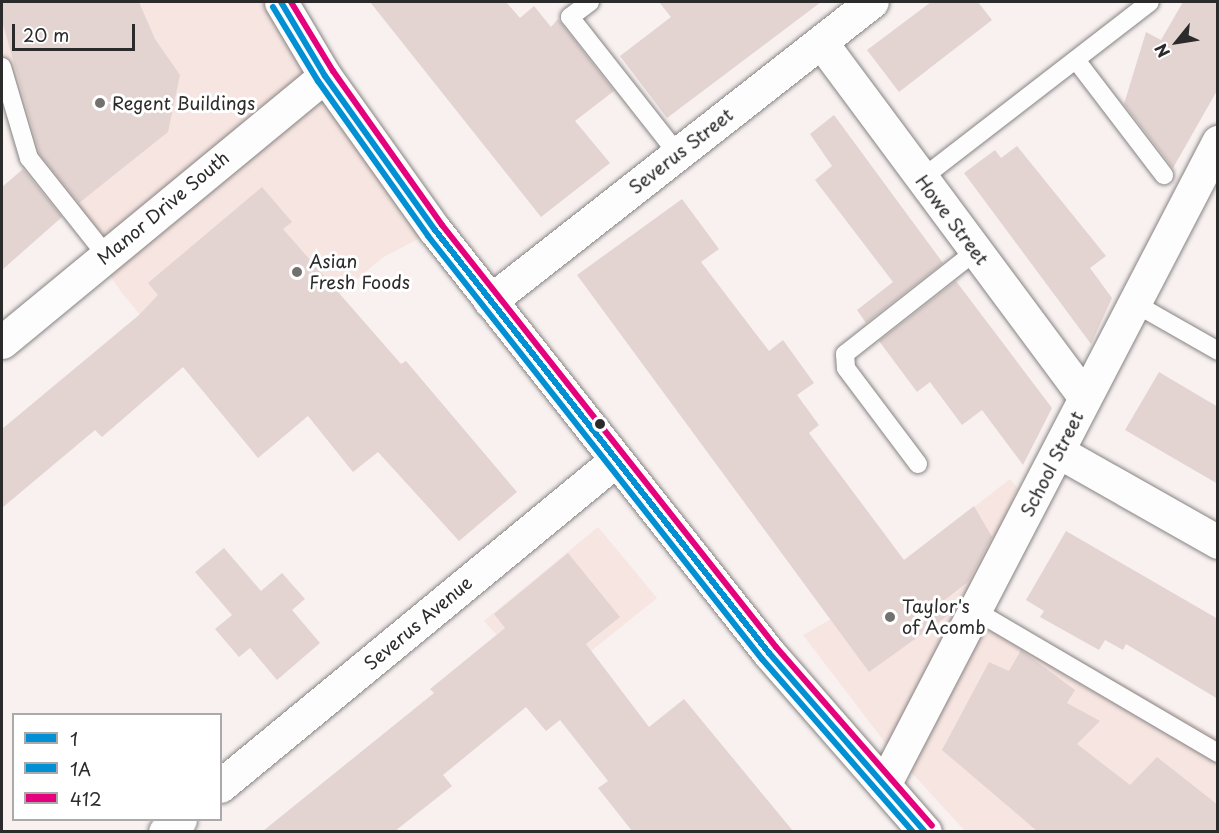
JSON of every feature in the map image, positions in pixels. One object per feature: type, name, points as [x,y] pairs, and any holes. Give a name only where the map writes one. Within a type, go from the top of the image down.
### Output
[{"type":"street","name":"Severus Street","points":[[490,301],[872,2]]},
{"type":"street","points":[[287,4],[325,76],[490,301],[769,653],[925,831]]},
{"type":"street","name":"Howe Street","points":[[821,42],[1085,397]]},
{"type":"street","name":"Manor Drive South","points":[[2,342],[325,76]]},
{"type":"street","name":"School Street","points":[[884,785],[1059,452],[1134,303],[1214,159]]},
{"type":"street","points":[[1059,452],[1218,542]]},
{"type":"street","name":"Severus Avenue","points":[[222,784],[616,460]]},
{"type":"street","points":[[165,831],[178,821]]},
{"type":"lane","points":[[590,2],[570,17],[678,154]]},
{"type":"lane","points":[[921,179],[1150,2]]},
{"type":"lane","points":[[1076,60],[1164,175]]},
{"type":"lane","points":[[2,67],[29,158],[106,255]]},
{"type":"lane","points":[[918,464],[846,368],[845,354],[976,251]]},
{"type":"lane","points":[[1134,303],[1218,351]]},
{"type":"lane","points":[[976,610],[1218,753]]},
{"type":"shaded area","points":[[2,2],[294,2],[435,230],[382,258],[213,402],[122,293],[29,158],[2,67]]},
{"type":"shaded area","points":[[1010,479],[1018,489],[967,596],[1217,737],[1217,831],[965,831],[890,749],[803,635],[831,619]]},
{"type":"shaded area","points":[[598,527],[657,598],[545,688],[484,621]]},
{"type":"building","name":"Regent Buildings","points":[[2,2],[139,2],[155,39],[180,75],[168,132],[79,203],[40,154],[2,21]]},
{"type":"building","points":[[370,2],[506,2],[520,18],[534,6],[551,27],[558,19],[614,91],[575,121],[610,163],[541,217]]},
{"type":"building","points":[[659,2],[821,2],[667,118],[620,56],[671,17]]},
{"type":"building","points":[[931,2],[978,2],[992,20],[899,92],[867,50]]},
{"type":"building","points":[[1183,2],[1218,2],[1218,89],[1173,168],[1124,104],[1146,32],[1161,40]]},
{"type":"building","points":[[834,115],[943,263],[866,323],[857,310],[893,282],[815,180],[832,166],[810,134]]},
{"type":"building","points":[[1017,146],[1106,256],[1090,268],[1112,298],[1091,344],[964,173],[995,150],[1001,158]]},
{"type":"building","points":[[23,169],[62,217],[2,270],[2,187]]},
{"type":"building","points":[[262,187],[292,222],[283,229],[401,364],[406,361],[517,492],[459,541],[378,452],[353,472],[308,416],[258,458],[183,367],[102,437],[95,430],[2,508],[2,429],[139,315],[158,295],[148,283]]},
{"type":"building","points":[[682,199],[719,249],[701,262],[769,351],[783,340],[814,383],[797,395],[819,425],[809,433],[904,560],[974,506],[992,537],[968,582],[942,602],[950,614],[869,672],[577,275]]},
{"type":"building","points":[[956,281],[1052,408],[1023,465],[982,410],[962,425],[930,382],[917,392],[879,341]]},
{"type":"building","points":[[1159,372],[1218,407],[1218,484],[1125,430]]},
{"type":"building","points":[[1066,531],[1218,619],[1218,699],[1126,644],[1123,650],[1105,640],[1099,650],[1040,617],[1044,611],[1026,600]]},
{"type":"building","points":[[224,548],[261,591],[282,573],[305,599],[292,610],[320,643],[277,680],[250,648],[239,657],[215,629],[232,615],[195,572]]},
{"type":"building","points":[[568,553],[620,617],[586,644],[649,727],[684,699],[793,831],[632,831],[598,788],[608,781],[560,720],[546,731],[526,707],[443,775],[452,786],[395,831],[263,831],[434,693],[430,689],[505,628],[494,614]]},
{"type":"building","points":[[1021,650],[1075,690],[1067,703],[1100,721],[1077,744],[1130,785],[1157,757],[1218,805],[1218,831],[1037,831],[942,750],[989,662],[1009,671]]},
{"type":"transit line","name":"1","points":[[281,2],[325,76],[435,230],[769,653],[925,832]]},
{"type":"transit line","name":"412","points":[[291,2],[333,71],[442,225],[776,647],[932,826]]},
{"type":"transit line","name":"1A","points":[[273,7],[318,81],[428,236],[762,659],[913,832]]},
{"type":"place","name":"Regent Buildings","points":[[100,103]]},
{"type":"place","name":"Asian Fresh Foods","points":[[297,272]]},
{"type":"place","name":"Taylor's of Acomb","points":[[890,617]]}]
